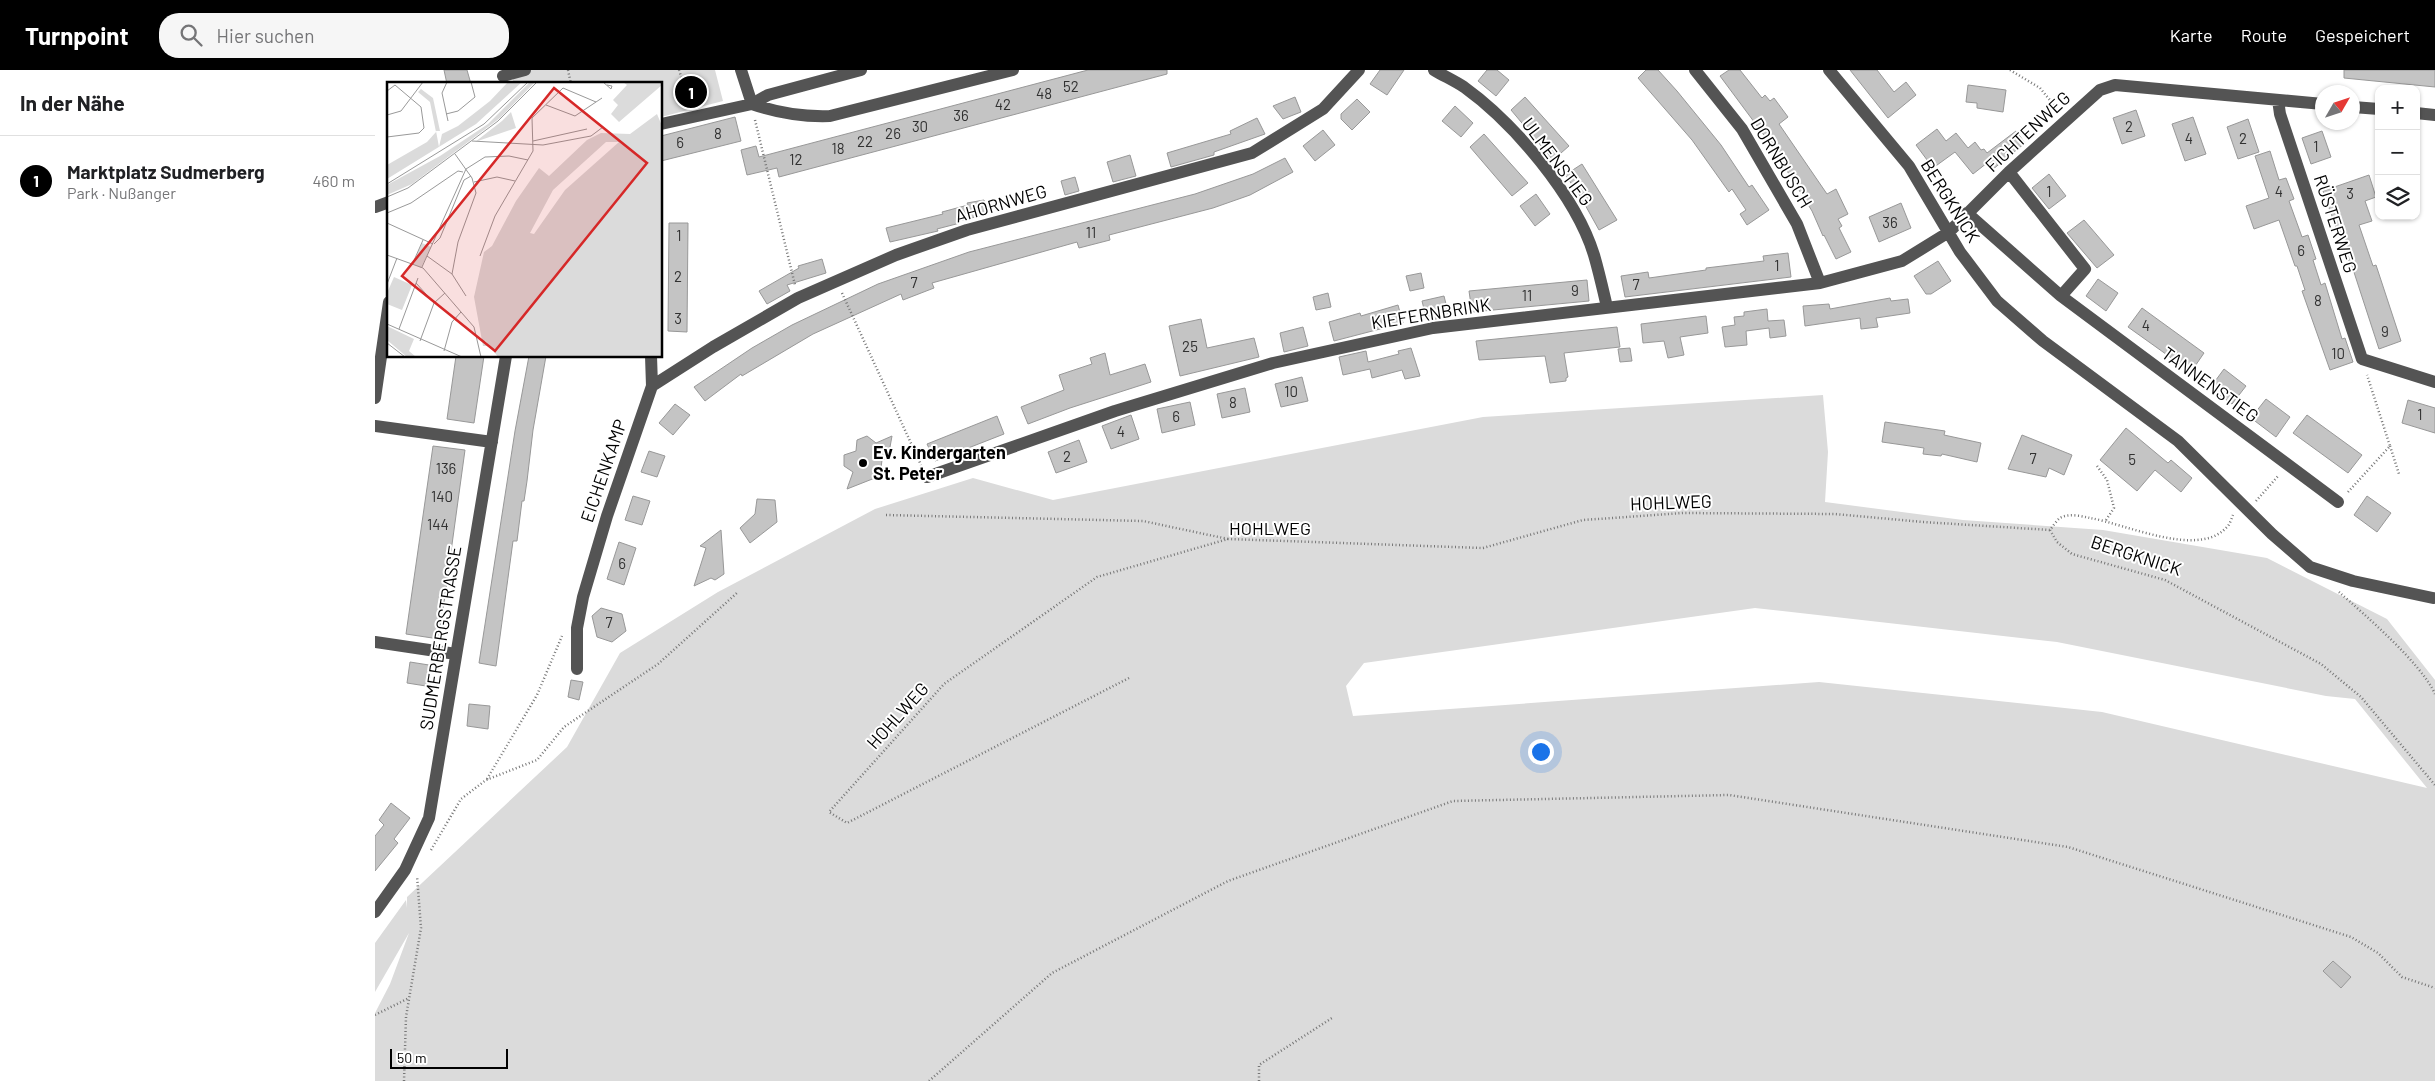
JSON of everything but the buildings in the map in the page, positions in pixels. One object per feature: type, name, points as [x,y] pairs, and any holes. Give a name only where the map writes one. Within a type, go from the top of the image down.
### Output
[{"type":"street","points":[[503,77],[525,70]]},
{"type":"street","points":[[741,70],[752,104]]},
{"type":"street","points":[[663,123],[694,115],[752,104],[768,95],[861,70]]},
{"type":"street","points":[[752,104],[773,111],[805,117],[830,116],[1013,70]]},
{"type":"street","name":"AHORNWEG","points":[[651,386],[713,347],[798,298],[896,255],[967,230],[1252,153],[1323,109],[1359,70]]},
{"type":"street","name":"ULMENSTIEG","points":[[1434,70],[1464,87],[1502,119],[1541,164],[1575,211],[1594,254],[1607,307]]},
{"type":"street","name":"DORNBUSCH","points":[[1695,70],[1742,129],[1797,224],[1820,283]]},
{"type":"street","name":"BERGKNICK","points":[[1829,70],[1909,166],[1960,252],[1997,300],[2043,341],[2178,441],[2272,534],[2310,567],[2353,581],[2433,598]]},
{"type":"street","name":"FICHTENWEG","points":[[1949,232],[2009,172],[2100,90],[2115,85],[2315,103]]},
{"type":"street","name":"RÜSTERWEG","points":[[2279,100],[2280,114],[2362,359]]},
{"type":"street","points":[[2360,108],[2375,110]]},
{"type":"street","points":[[2420,113],[2435,115]]},
{"type":"street","points":[[2009,172],[2085,269],[2061,296]]},
{"type":"street","points":[[375,207],[387,203]]},
{"type":"street","name":"TANNENSTIEG","points":[[1967,213],[2061,296],[2338,502]]},
{"type":"street","name":"KIEFERNBRINK","points":[[927,477],[1115,411],[1273,363],[1433,328],[1820,283],[1901,262],[1949,232]]},
{"type":"street","points":[[375,398],[387,316]]},
{"type":"street","name":"SUDMERBERGSTRASSE","points":[[375,912],[405,870],[429,818],[506,358]]},
{"type":"street","name":"EICHENKAMP","points":[[577,669],[577,628],[583,597],[607,516],[651,386],[651,358]]},
{"type":"street","points":[[2362,359],[2435,382]]},
{"type":"street","points":[[375,426],[492,442]]},
{"type":"street","points":[[375,642],[455,654]]},
{"type":"path","points":[[679,70],[694,115]]},
{"type":"path","points":[[2010,70],[2040,88],[2067,120]]},
{"type":"path","points":[[752,104],[798,298]]},
{"type":"path","points":[[836,280],[927,477]]},
{"type":"path","points":[[2362,359],[2399,474]]},
{"type":"path","points":[[2338,502],[2390,446]]},
{"type":"path","points":[[2265,494],[2288,464]]},
{"type":"path","points":[[2097,466],[2107,480],[2115,508],[2107,520]]},
{"type":"path","name":"BERGKNICK","points":[[2233,496],[2234,512],[2228,528],[2215,537],[2201,541],[2186,541],[2107,520],[2075,515],[2061,518],[2050,530],[2057,542],[2072,554],[2165,580],[2321,664],[2361,697],[2435,785]]},
{"type":"path","name":"HOHLWEG","points":[[1129,678],[847,823],[829,812],[944,684],[1097,577],[1228,539],[1483,548],[1583,520],[1683,514],[1835,514],[2050,530]]},
{"type":"path","points":[[886,515],[1143,521],[1228,539]]},
{"type":"path","points":[[430,852],[461,798],[486,780],[537,760],[564,727],[658,664],[738,592]]},
{"type":"path","points":[[2338,592],[2373,623],[2413,664],[2435,694]]},
{"type":"path","points":[[486,780],[537,695],[564,632]]},
{"type":"path","points":[[929,1081],[1052,973],[1228,881],[1453,801],[1729,795],[2068,847],[2351,937],[2378,953],[2402,978],[2435,988]]},
{"type":"path","points":[[404,1081],[406,1017],[421,928],[417,875],[405,870]]},
{"type":"path","points":[[375,1015],[409,998]]},
{"type":"path","points":[[1259,1081],[1259,1065],[1332,1018]]},
{"type":"shaded area","points":[[527,70],[715,70],[723,101],[663,116],[663,82],[513,82],[511,74]]},
{"type":"shaded area","points":[[1823,395],[1828,452],[1825,502],[1963,520],[2103,530],[2267,558],[2387,619],[2435,680],[2435,1081],[375,1081],[375,1013],[390,984],[409,933],[375,992],[375,943],[406,900],[407,908],[407,897],[567,747],[620,653],[718,592],[875,509],[973,478],[1053,500],[1483,417]],"holes":[[[1755,608],[2057,642],[2326,696],[2355,699],[2427,788],[2102,712],[1819,682],[1353,716],[1346,686],[1364,663]]]},
{"type":"place","name":"Marktplatz Sudmerberg","points":[[691,92]]},
{"type":"place","name":"Ev. Kindergarten St. Peter","points":[[863,463]]}]
